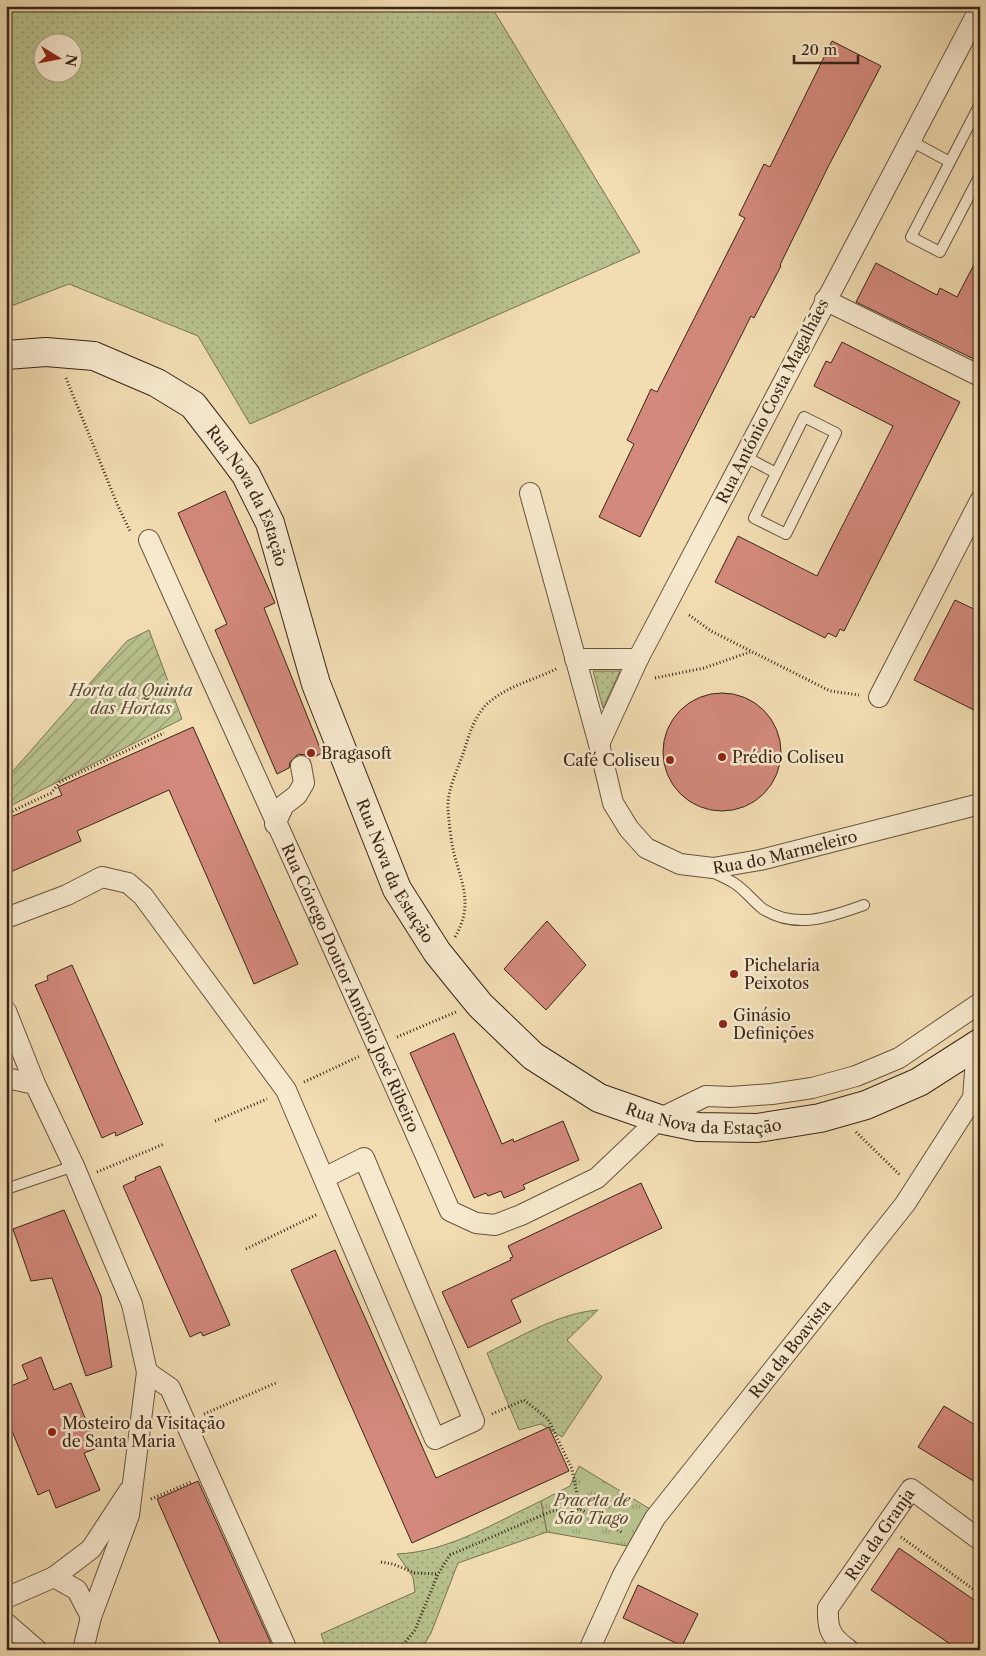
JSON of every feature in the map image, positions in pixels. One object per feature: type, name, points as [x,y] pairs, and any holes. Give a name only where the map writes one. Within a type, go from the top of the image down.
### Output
[{"type":"street","name":"Rua António Costa Magalhães","points":[[599,744],[638,659],[980,8]]},
{"type":"street","points":[[825,300],[980,376]]},
{"type":"street","name":"Rua Nova da Estação","points":[[6,355],[46,352],[94,356],[157,383],[193,406],[246,475],[270,524],[316,684],[398,889],[437,952],[480,1005],[533,1056],[599,1098],[659,1119],[698,1127],[757,1128],[820,1118],[866,1105],[919,1082],[978,1044]]},
{"type":"street","points":[[530,493],[599,744]]},
{"type":"street","points":[[879,697],[980,501]]},
{"type":"street","name":"Rua Cónego Doutor António José Ribeiro","points":[[149,540],[275,824],[378,1046],[450,1211],[476,1223],[495,1225],[521,1215],[597,1178],[659,1119],[706,1096],[731,1097],[772,1094],[812,1088],[856,1076],[900,1058],[980,1003]]},
{"type":"street","points":[[575,658],[638,659]]},
{"type":"street","name":"Rua do Marmeleiro","points":[[599,744],[613,803],[629,830],[646,848],[680,864],[713,868],[760,860],[980,804]]},
{"type":"street","points":[[275,824],[284,805],[297,795],[304,783],[301,766]]},
{"type":"street","points":[[6,918],[66,895],[102,877],[128,883],[143,896],[286,1090],[435,1438],[474,1421],[364,1158],[324,1178]]},
{"type":"street","points":[[6,1011],[34,1084],[74,1166],[132,1304],[147,1372],[129,1515],[91,1617],[83,1650]]},
{"type":"street","name":"Rua da Boavista","points":[[589,1650],[623,1575],[655,1518],[905,1204],[973,1098],[978,1044]]},
{"type":"street","points":[[6,1078],[34,1084]]},
{"type":"street","points":[[147,1372],[170,1388],[287,1650]]},
{"type":"street","points":[[6,1598],[54,1577],[91,1549],[132,1485]]},
{"type":"street","name":"Rua da Granja","points":[[849,1650],[835,1640],[828,1624],[828,1608],[911,1489],[980,1540]]},
{"type":"street","points":[[54,1577],[77,1590],[91,1617]]},
{"type":"street","points":[[6,1623],[37,1650]]},
{"type":"lane","points":[[980,104],[911,237],[940,252],[980,175]]},
{"type":"lane","points":[[909,140],[950,162]]},
{"type":"lane","points":[[804,417],[836,433],[786,534],[754,518],[776,473],[804,417]]},
{"type":"lane","points":[[744,456],[776,473]]},
{"type":"lane","points":[[702,867],[735,883],[762,908],[780,918],[803,921],[825,918],[864,905]]},
{"type":"lane","points":[[6,1189],[74,1166]]},
{"type":"path","points":[[65,378],[128,530]]},
{"type":"path","points":[[689,615],[711,631],[830,691],[879,697]]},
{"type":"path","points":[[655,678],[704,668],[750,652]]},
{"type":"path","points":[[453,940],[461,926],[466,908],[463,881],[454,852],[448,807],[454,778],[472,724],[492,700],[514,686],[575,658]]},
{"type":"path","points":[[6,814],[51,793],[60,782],[164,733]]},
{"type":"path","points":[[397,1037],[460,1010]]},
{"type":"path","points":[[850,1126],[901,1175]]},
{"type":"path","points":[[94,1173],[164,1144]]},
{"type":"path","points":[[246,1249],[336,1205]]},
{"type":"path","points":[[976,1235],[980,1238]]},
{"type":"path","points":[[203,1415],[278,1382]]},
{"type":"path","points":[[474,1421],[524,1400],[548,1419],[572,1469],[580,1509]]},
{"type":"path","points":[[146,1501],[198,1479]]},
{"type":"path","points":[[399,1650],[415,1630],[438,1574],[450,1555],[552,1510],[580,1509],[619,1530]]},
{"type":"path","points":[[898,1536],[980,1594]]},
{"type":"path","points":[[381,1562],[394,1564],[415,1573],[438,1574]]},
{"type":"green space","points":[[6,6],[491,6],[640,252],[250,424],[198,336],[69,284],[6,308]]},
{"type":"green space","name":"Horta da Quinta das Hortas","points":[[149,630],[182,719],[6,808],[6,779],[127,641]]},
{"type":"green space","points":[[593,671],[620,671],[603,708]]},
{"type":"green space","points":[[598,1310],[567,1340],[602,1377],[562,1437],[541,1424],[519,1430],[487,1353],[555,1320]]},
{"type":"green space","name":"Praceta de São Tiago","points":[[579,1466],[650,1509],[627,1546],[547,1532],[541,1501],[570,1486]]},
{"type":"green space","points":[[541,1501],[547,1532],[458,1563],[431,1633],[421,1650],[327,1650],[321,1634],[415,1592],[413,1577],[397,1554],[435,1548],[453,1542]]},
{"type":"building","points":[[832,41],[881,66],[829,165],[781,266],[754,318],[751,316],[640,537],[599,517],[634,444],[627,440],[651,389],[657,392],[745,218],[739,215],[764,164],[770,167]]},
{"type":"building","points":[[980,253],[980,362],[856,302],[876,263],[937,295],[940,288],[957,297]]},
{"type":"building","points":[[842,342],[960,402],[844,631],[840,629],[836,637],[828,633],[825,638],[715,582],[738,536],[817,576],[893,426],[814,386],[826,361],[831,363]]},
{"type":"building","points":[[225,491],[275,603],[264,608],[322,753],[310,759],[306,755],[298,754],[290,762],[289,768],[277,774],[215,630],[227,624],[178,513]]},
{"type":"building","points":[[955,600],[980,612],[980,713],[914,680]]},
{"type":"building","name":"Prédio Coliseu","points":[[722,693],[744,698],[764,710],[776,730],[781,752],[776,774],[764,794],[744,806],[722,811],[700,806],[680,794],[668,774],[663,752],[668,730],[680,710],[700,698]]},
{"type":"building","points":[[193,727],[298,964],[254,984],[169,790],[77,831],[81,841],[6,874],[6,819],[62,795],[58,787]]},
{"type":"building","points":[[547,921],[586,965],[546,1010],[504,969]]},
{"type":"building","points":[[72,965],[143,1124],[116,1136],[115,1132],[102,1138],[35,985],[48,980],[47,976]]},
{"type":"building","points":[[454,1033],[502,1144],[513,1139],[514,1142],[563,1121],[579,1160],[523,1185],[525,1189],[504,1198],[501,1191],[488,1196],[486,1193],[474,1198],[410,1053]]},
{"type":"building","points":[[160,1166],[230,1325],[203,1336],[201,1332],[190,1337],[123,1186],[136,1180],[135,1177]]},
{"type":"building","points":[[641,1183],[662,1228],[511,1300],[521,1322],[468,1348],[442,1292],[511,1260],[510,1258],[513,1257],[508,1246]]},
{"type":"building","points":[[64,1210],[101,1296],[112,1367],[86,1376],[52,1278],[31,1281],[13,1229]]},
{"type":"building","points":[[335,1250],[436,1478],[549,1427],[569,1471],[412,1543],[291,1270]]},
{"type":"building","name":"Mosteiro da Visitação de Santa Maria","points":[[41,1357],[54,1390],[71,1383],[97,1448],[84,1453],[100,1490],[56,1508],[49,1490],[38,1495],[6,1416],[6,1388],[28,1379],[22,1365]]},
{"type":"building","points":[[944,1406],[980,1428],[980,1485],[918,1447]]},
{"type":"building","points":[[198,1481],[274,1650],[223,1650],[157,1499]]},
{"type":"building","points":[[899,1548],[980,1604],[980,1650],[959,1650],[871,1590]]},
{"type":"building","points":[[638,1585],[698,1614],[682,1646],[623,1618]]},
{"type":"place","name":"Bragasoft","points":[[311,753]]},
{"type":"place","name":"Prédio Coliseu","points":[[722,757]]},
{"type":"place","name":"Café Coliseu","points":[[670,760]]},
{"type":"place","name":"Pichelaria Peixotos","points":[[734,974]]},
{"type":"place","name":"Ginásio Definições","points":[[723,1024]]},
{"type":"place","name":"Mosteiro da Visitação de Santa Maria","points":[[52,1432]]}]
